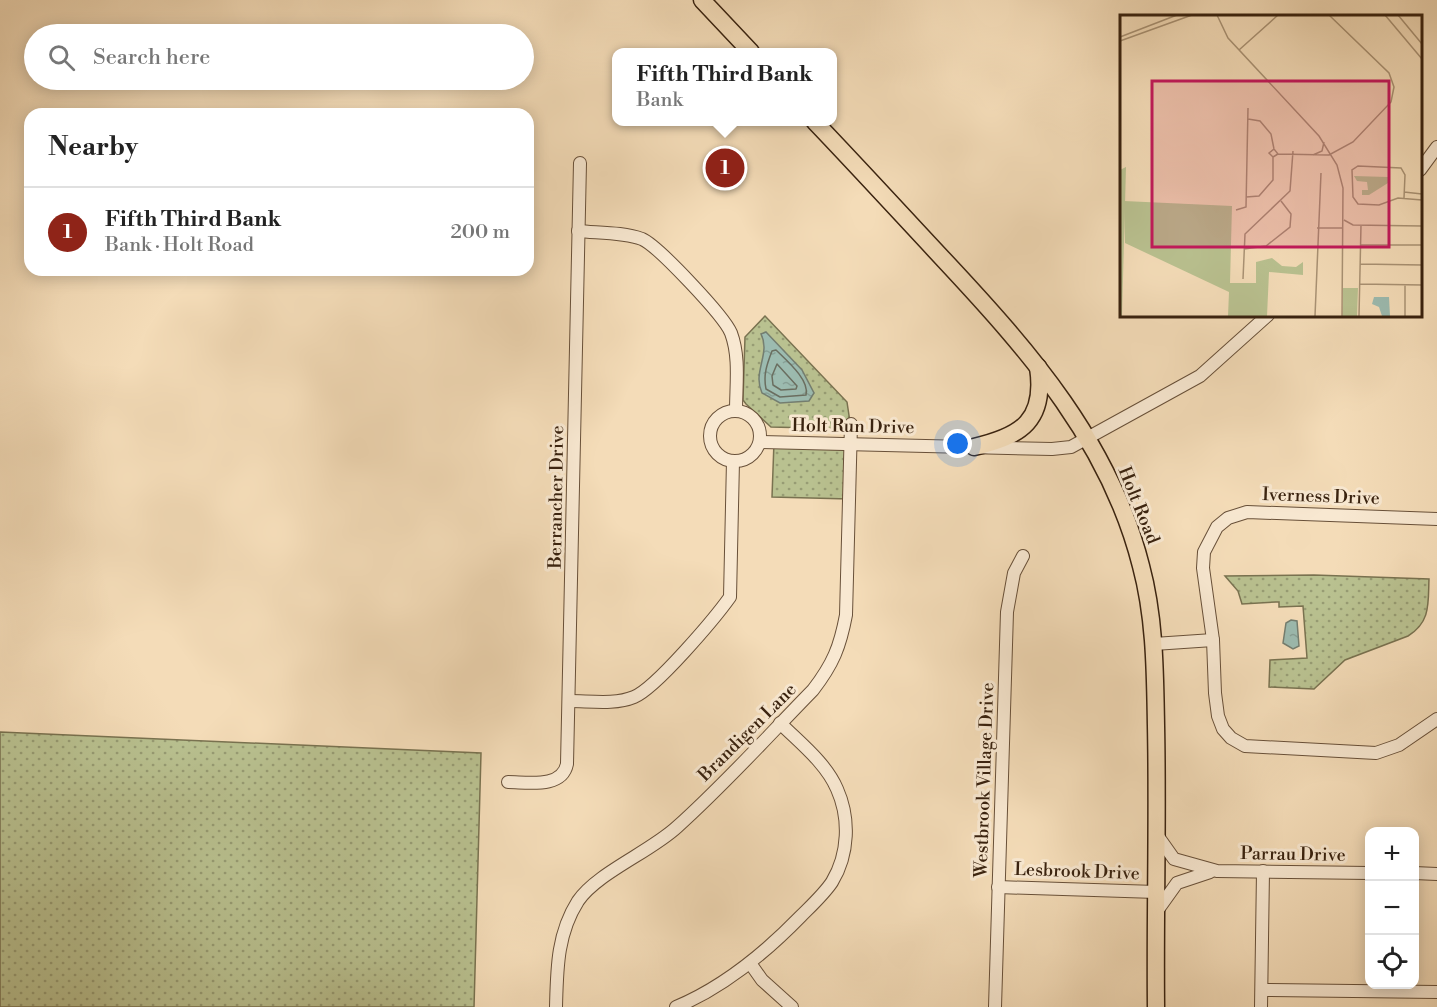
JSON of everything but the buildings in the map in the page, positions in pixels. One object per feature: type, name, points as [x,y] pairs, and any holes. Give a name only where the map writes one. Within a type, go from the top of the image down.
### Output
[{"type":"main road","points":[[702,0],[747,48]]},
{"type":"main road","name":"Holt Road","points":[[819,126],[1009,329],[1062,396],[1088,439],[1122,507],[1142,568],[1154,644],[1157,835],[1156,1007]]},
{"type":"main road","points":[[974,447],[1011,435],[1031,420],[1040,398],[1038,366]]},
{"type":"street","points":[[1422,167],[1437,147]]},
{"type":"street","name":"Berrancher Drive","points":[[508,782],[546,782],[563,775],[567,764],[580,163]]},
{"type":"street","points":[[578,231],[639,238],[650,243],[720,316],[730,331],[736,358],[736,411]]},
{"type":"street","name":"Holt Run Drive","points":[[760,442],[1052,449],[1071,447],[1207,371],[1267,316]]},
{"type":"street","points":[[736,411],[747,413],[755,421],[760,431],[760,442],[750,456],[733,461],[716,453],[710,434],[718,417],[736,411]]},
{"type":"street","name":"Brandigen Lane","points":[[556,1007],[559,946],[564,928],[580,898],[599,881],[643,854],[676,828],[813,690],[831,666],[841,640],[846,615],[851,424]]},
{"type":"street","points":[[569,701],[623,700],[644,693],[718,615],[730,597],[733,582],[733,461]]},
{"type":"street","name":"Iverness Drive","points":[[1437,519],[1269,511],[1247,512],[1228,518],[1213,532],[1204,552],[1203,568],[1214,640],[1218,716],[1223,729],[1231,738],[1245,746],[1376,753],[1399,744],[1437,719]]},
{"type":"street","name":"Westbrook Village Drive","points":[[995,1007],[1007,612],[1014,573],[1023,556]]},
{"type":"street","points":[[1154,644],[1214,640]]},
{"type":"street","points":[[676,1007],[750,963],[780,938],[832,881],[843,855],[846,818],[837,787],[818,760],[780,723]]},
{"type":"street","name":"Parrau Drive","points":[[1157,835],[1174,859],[1217,871],[1365,873]]},
{"type":"street","name":"Parrau Drive","points":[[1155,913],[1177,884],[1217,871]]},
{"type":"street","points":[[1261,1007],[1263,871]]},
{"type":"street","points":[[1419,873],[1437,874]]},
{"type":"street","name":"Lesbrook Drive","points":[[998,887],[1156,892]]},
{"type":"street","points":[[750,963],[762,980],[792,1007]]},
{"type":"street","points":[[1262,990],[1437,992]]},
{"type":"green space","points":[[765,316],[847,402],[851,429],[771,427],[746,404],[743,400],[745,337]]},
{"type":"green space","points":[[774,442],[851,444],[849,499],[772,497]]},
{"type":"green space","points":[[1314,575],[1429,579],[1427,611],[1421,625],[1408,636],[1345,660],[1314,689],[1269,687],[1270,660],[1307,658],[1303,606],[1279,607],[1279,602],[1242,604],[1238,591],[1225,576]]},
{"type":"green space","points":[[0,732],[481,753],[474,1007],[0,1007]]},
{"type":"water","points":[[766,332],[802,370],[814,393],[809,401],[780,403],[762,393],[759,378],[764,341],[761,334]]},
{"type":"water","points":[[1291,620],[1297,621],[1299,646],[1293,649],[1283,643],[1286,623]]},
{"type":"place","name":"Fifth Third Bank","points":[[725,168]]}]
